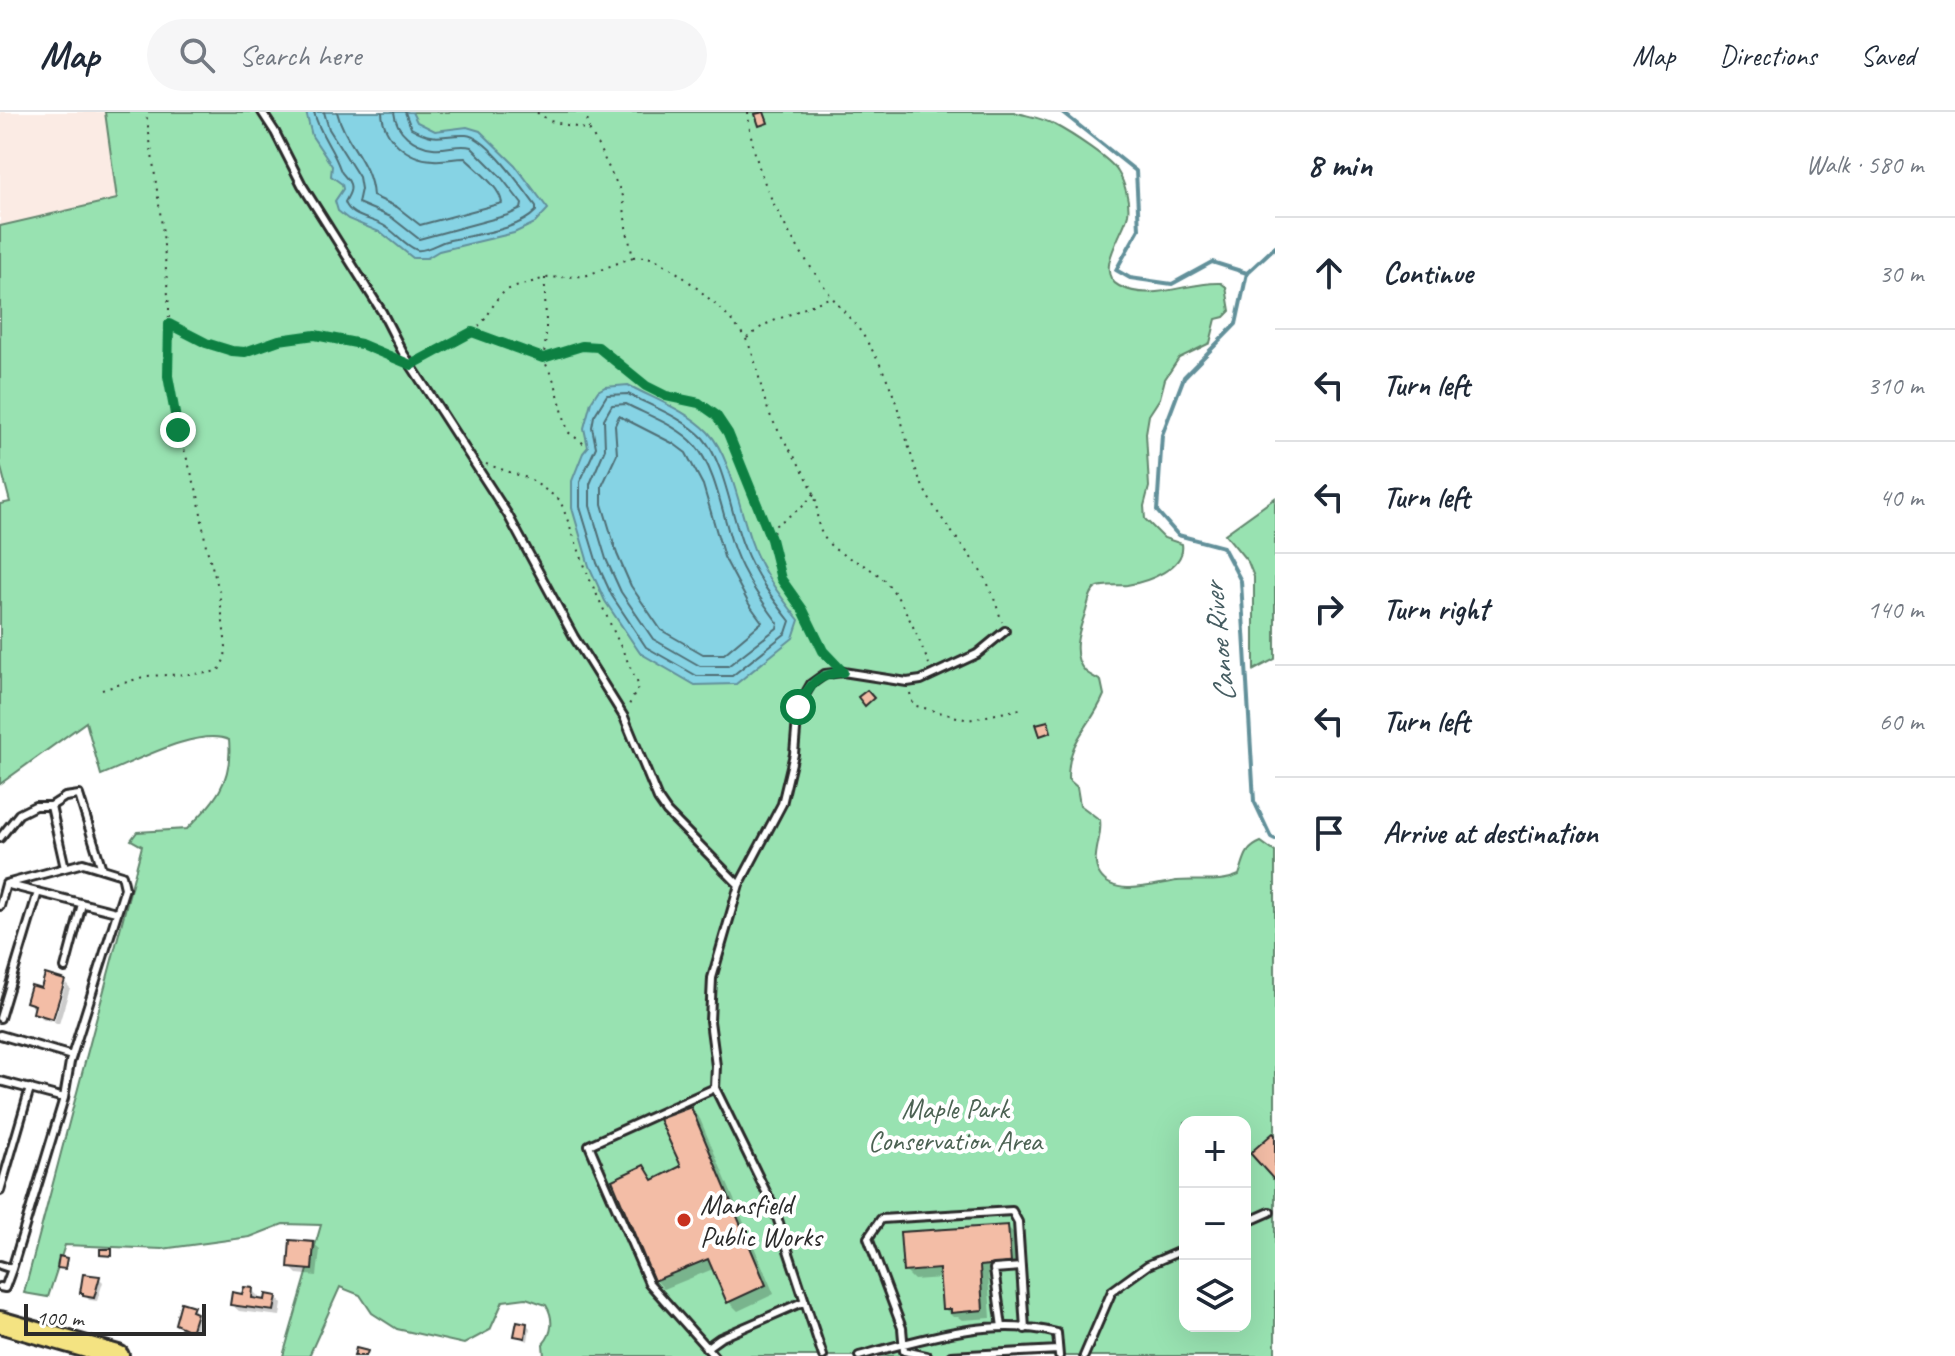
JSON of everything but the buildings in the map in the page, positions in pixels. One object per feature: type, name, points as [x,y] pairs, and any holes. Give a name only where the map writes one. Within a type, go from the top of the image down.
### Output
[{"type":"main road","points":[[0,1322],[118,1356]]},
{"type":"lane","points":[[262,112],[302,185],[382,312],[411,365],[508,515],[574,637],[624,717],[658,799],[739,885]]},
{"type":"lane","points":[[823,1356],[774,1208],[715,1088],[716,1066],[710,1021],[712,978],[739,885],[782,804],[794,754],[798,707],[811,684],[825,674],[843,672],[907,682],[921,680],[977,654],[1005,631]]},
{"type":"lane","points":[[0,838],[19,814],[35,806],[51,806],[65,797],[79,795],[102,869]]},
{"type":"lane","points":[[51,806],[65,868]]},
{"type":"lane","points":[[0,1287],[5,1288],[12,1269],[64,1098],[72,1056],[125,888],[122,875],[83,863],[6,884]]},
{"type":"lane","points":[[6,884],[116,912]]},
{"type":"lane","points":[[0,906],[6,884]]},
{"type":"lane","points":[[0,1018],[38,892]]},
{"type":"lane","points":[[65,968],[82,904]]},
{"type":"lane","points":[[0,1035],[72,1056]]},
{"type":"lane","points":[[0,1081],[64,1098]]},
{"type":"lane","points":[[0,1191],[30,1088]]},
{"type":"lane","points":[[714,1356],[649,1283],[589,1145],[715,1088]]},
{"type":"lane","points":[[927,1356],[904,1351],[902,1328],[868,1238],[881,1219],[1012,1211],[1018,1222],[1025,1329]]},
{"type":"lane","points":[[1251,1220],[1270,1212]]},
{"type":"lane","points":[[1084,1356],[1112,1291],[1148,1265],[1179,1252]]},
{"type":"lane","points":[[0,1265],[12,1269]]},
{"type":"lane","points":[[1002,1327],[994,1269],[1021,1267]]},
{"type":"lane","points":[[706,1348],[720,1338],[805,1301]]},
{"type":"lane","points":[[859,1356],[972,1328],[1002,1327],[1057,1333],[1058,1353],[951,1356]]},
{"type":"path","points":[[102,690],[146,676],[209,673],[219,670],[225,658],[219,590],[206,546],[198,495],[178,430],[168,376],[169,324],[163,233],[146,112]]},
{"type":"path","points":[[536,112],[550,121],[589,130]]},
{"type":"path","points":[[586,112],[589,130],[623,196],[633,257]]},
{"type":"path","points":[[748,112],[753,149],[773,204],[832,296],[863,335],[878,360],[895,400],[923,487],[982,574],[1005,631]]},
{"type":"path","points":[[169,324],[206,343],[232,351],[245,352],[279,340],[315,335],[361,344],[411,365],[472,332],[506,290],[545,278],[585,276],[633,257],[646,256],[661,261],[701,293],[746,339],[770,415],[815,493],[817,526],[829,545],[850,561],[874,571],[890,587],[914,627],[933,675]]},
{"type":"path","points":[[545,278],[544,314],[548,337],[543,358],[555,383],[568,432],[587,446]]},
{"type":"path","points":[[746,339],[764,325],[832,296]]},
{"type":"path","points":[[472,332],[543,358],[582,346],[598,347],[646,386],[666,396],[699,403],[716,415],[728,433],[771,539],[781,579],[803,610],[823,651],[843,672]]},
{"type":"path","points":[[472,459],[530,479],[560,500],[590,580],[639,686],[624,717]]},
{"type":"path","points":[[771,539],[776,525],[802,507],[815,493]]},
{"type":"path","points":[[907,682],[913,705],[968,720],[1020,709]]},
{"type":"shaded area","points":[[0,112],[105,112],[118,199],[0,226]]},
{"type":"green space","name":"Maple Park Conservation Area","points":[[105,112],[1014,112],[1055,125],[1107,160],[1121,176],[1128,198],[1128,214],[1109,262],[1112,280],[1132,291],[1144,292],[1221,283],[1226,287],[1230,311],[1216,319],[1210,343],[1179,358],[1165,379],[1160,398],[1149,415],[1146,433],[1149,487],[1144,506],[1145,519],[1164,538],[1182,544],[1182,553],[1172,567],[1154,577],[1127,585],[1099,587],[1091,595],[1079,633],[1078,657],[1085,671],[1101,681],[1104,695],[1076,743],[1068,779],[1077,787],[1080,805],[1100,820],[1097,869],[1107,882],[1115,886],[1136,888],[1177,881],[1224,879],[1239,875],[1246,855],[1255,845],[1261,842],[1275,852],[1275,1356],[544,1356],[543,1344],[550,1330],[550,1315],[546,1305],[526,1298],[503,1301],[490,1330],[464,1344],[397,1329],[372,1313],[360,1295],[340,1287],[309,1356],[283,1356],[321,1225],[283,1224],[250,1237],[162,1249],[65,1245],[48,1297],[24,1293],[142,846],[131,840],[137,832],[187,829],[220,790],[228,768],[229,740],[216,737],[183,742],[101,775],[86,722],[0,784],[0,504],[10,502],[0,464],[0,226],[117,199]]},
{"type":"green space","points":[[1275,498],[1275,659],[1254,670],[1254,577],[1248,562],[1225,534]]},
{"type":"water","points":[[306,112],[412,112],[417,122],[435,131],[467,127],[480,131],[515,165],[548,209],[535,223],[514,233],[439,251],[427,258],[413,258],[382,233],[348,219],[338,211],[335,201],[343,189],[342,184],[331,176],[332,166],[312,136]]},
{"type":"water","points":[[628,385],[691,418],[716,442],[760,563],[799,620],[793,638],[736,684],[695,685],[640,653],[605,601],[589,566],[572,508],[572,481],[588,447],[584,428],[591,402],[605,387]]},
{"type":"waterway","name":"Canoe River","points":[[1062,112],[1136,171],[1139,229],[1116,270],[1130,278],[1172,284],[1212,262],[1247,273]]},
{"type":"waterway","points":[[1247,273],[1275,247]]},
{"type":"waterway","name":"Canoe River","points":[[1247,273],[1236,324],[1184,377],[1162,435],[1157,511],[1178,535],[1223,547],[1241,581],[1254,801],[1271,837],[1275,839]]},
{"type":"place","name":"Mansfield Public Works","points":[[684,1220]]},
{"type":"route","points":[[178,430],[168,376],[169,324],[206,343],[232,351],[245,352],[279,340],[315,335],[361,344],[411,365],[472,332],[543,358],[582,346],[598,347],[646,386],[666,396],[699,403],[716,415],[728,433],[771,539],[781,579],[803,610],[823,651],[843,672],[825,674],[811,684],[798,707]]}]
